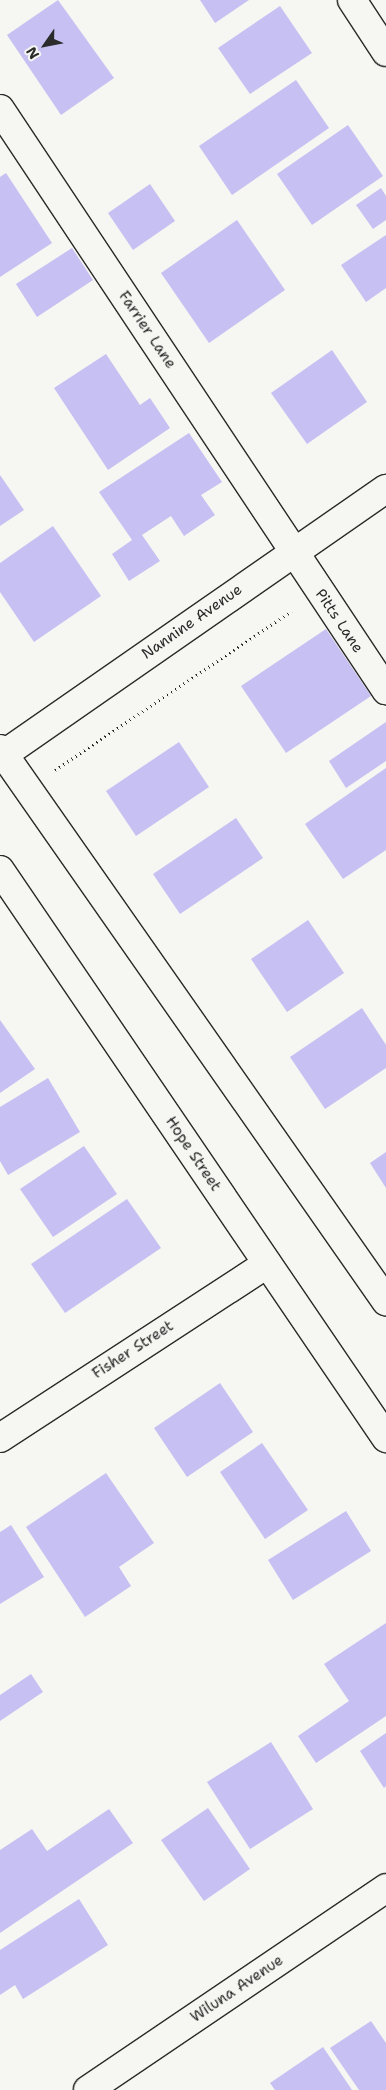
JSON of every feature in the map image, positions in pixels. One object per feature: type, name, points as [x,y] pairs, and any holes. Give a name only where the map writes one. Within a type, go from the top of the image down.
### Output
[{"type":"street","points":[[352,0],[386,52]]},
{"type":"street","name":"Farrier Lane","points":[[0,109],[291,552]]},
{"type":"street","name":"Nannine Avenue","points":[[1,754],[291,552],[386,489]]},
{"type":"street","name":"Pitts Lane","points":[[291,552],[386,690]]},
{"type":"street","points":[[1,754],[386,1302]]},
{"type":"street","name":"Hope Street","points":[[0,870],[386,1438]]},
{"type":"street","name":"Fisher Street","points":[[0,1438],[267,1264]]},
{"type":"street","name":"Wiluna Avenue","points":[[88,2090],[386,1888]]},
{"type":"path","points":[[26,789],[320,592]]},
{"type":"building","points":[[58,0],[114,78],[61,115],[7,35]]},
{"type":"building","points":[[200,0],[249,0],[215,23]]},
{"type":"building","points":[[280,6],[312,53],[250,94],[218,48]]},
{"type":"building","points":[[296,80],[329,128],[232,195],[199,146]]},
{"type":"building","points":[[348,125],[383,176],[312,225],[277,174]]},
{"type":"building","points":[[6,173],[52,243],[0,277],[0,177]]},
{"type":"building","points":[[150,184],[175,221],[133,250],[108,213]]},
{"type":"building","points":[[381,188],[386,196],[386,220],[373,229],[356,205]]},
{"type":"building","points":[[237,220],[285,290],[209,343],[161,273]]},
{"type":"building","points":[[386,235],[386,288],[366,302],[341,265]]},
{"type":"building","points":[[72,248],[93,280],[37,317],[16,284]]},
{"type":"building","points":[[332,350],[367,402],[307,444],[271,393]]},
{"type":"building","points":[[106,354],[140,405],[150,398],[170,428],[108,470],[54,388]]},
{"type":"building","points":[[189,433],[222,482],[201,495],[215,515],[184,536],[171,516],[142,535],[160,561],[129,581],[112,554],[132,540],[99,492]]},
{"type":"building","points":[[0,475],[24,510],[0,526]]},
{"type":"building","points":[[53,526],[101,596],[34,642],[0,592],[0,563]]},
{"type":"building","points":[[326,629],[371,696],[286,753],[241,686]]},
{"type":"building","points":[[386,722],[386,761],[346,788],[329,761]]},
{"type":"building","points":[[179,742],[209,787],[136,836],[106,791]]},
{"type":"building","points":[[386,768],[386,850],[343,879],[305,824]]},
{"type":"building","points":[[236,818],[263,858],[180,914],[153,874]]},
{"type":"building","points":[[308,920],[344,973],[287,1012],[251,959]]},
{"type":"building","points":[[362,1008],[386,1045],[386,1068],[325,1109],[290,1057]]},
{"type":"building","points":[[0,1020],[35,1069],[0,1093]]},
{"type":"building","points":[[48,1078],[80,1132],[8,1175],[0,1161],[0,1107]]},
{"type":"building","points":[[84,1146],[117,1194],[53,1237],[20,1189]]},
{"type":"building","points":[[386,1152],[386,1188],[370,1163]]},
{"type":"building","points":[[127,1199],[161,1248],[65,1313],[31,1264]]},
{"type":"building","points":[[220,1383],[253,1432],[187,1477],[154,1428]]},
{"type":"building","points":[[262,1443],[308,1510],[265,1539],[220,1472]]},
{"type":"building","points":[[106,1473],[154,1543],[119,1567],[131,1586],[85,1617],[26,1527]]},
{"type":"building","points":[[346,1511],[371,1551],[293,1600],[268,1560]]},
{"type":"building","points":[[11,1525],[44,1577],[0,1604],[0,1532]]},
{"type":"building","points":[[386,1623],[386,1716],[316,1763],[298,1736],[349,1701],[324,1664]]},
{"type":"building","points":[[31,1674],[43,1692],[0,1721],[0,1695]]},
{"type":"building","points":[[386,1733],[386,1786],[384,1788],[360,1751]]},
{"type":"building","points":[[271,1742],[313,1809],[250,1849],[207,1782]]},
{"type":"building","points":[[208,1808],[250,1869],[204,1901],[161,1840]]},
{"type":"building","points":[[109,1809],[133,1843],[0,1933],[0,1850],[32,1829],[47,1851]]},
{"type":"building","points":[[79,1899],[108,1945],[23,1999],[15,1985],[0,1995],[0,1950]]},
{"type":"building","points":[[371,2021],[386,2043],[386,2090],[359,2090],[330,2048]]},
{"type":"building","points":[[323,2047],[352,2090],[275,2090],[270,2083]]}]
